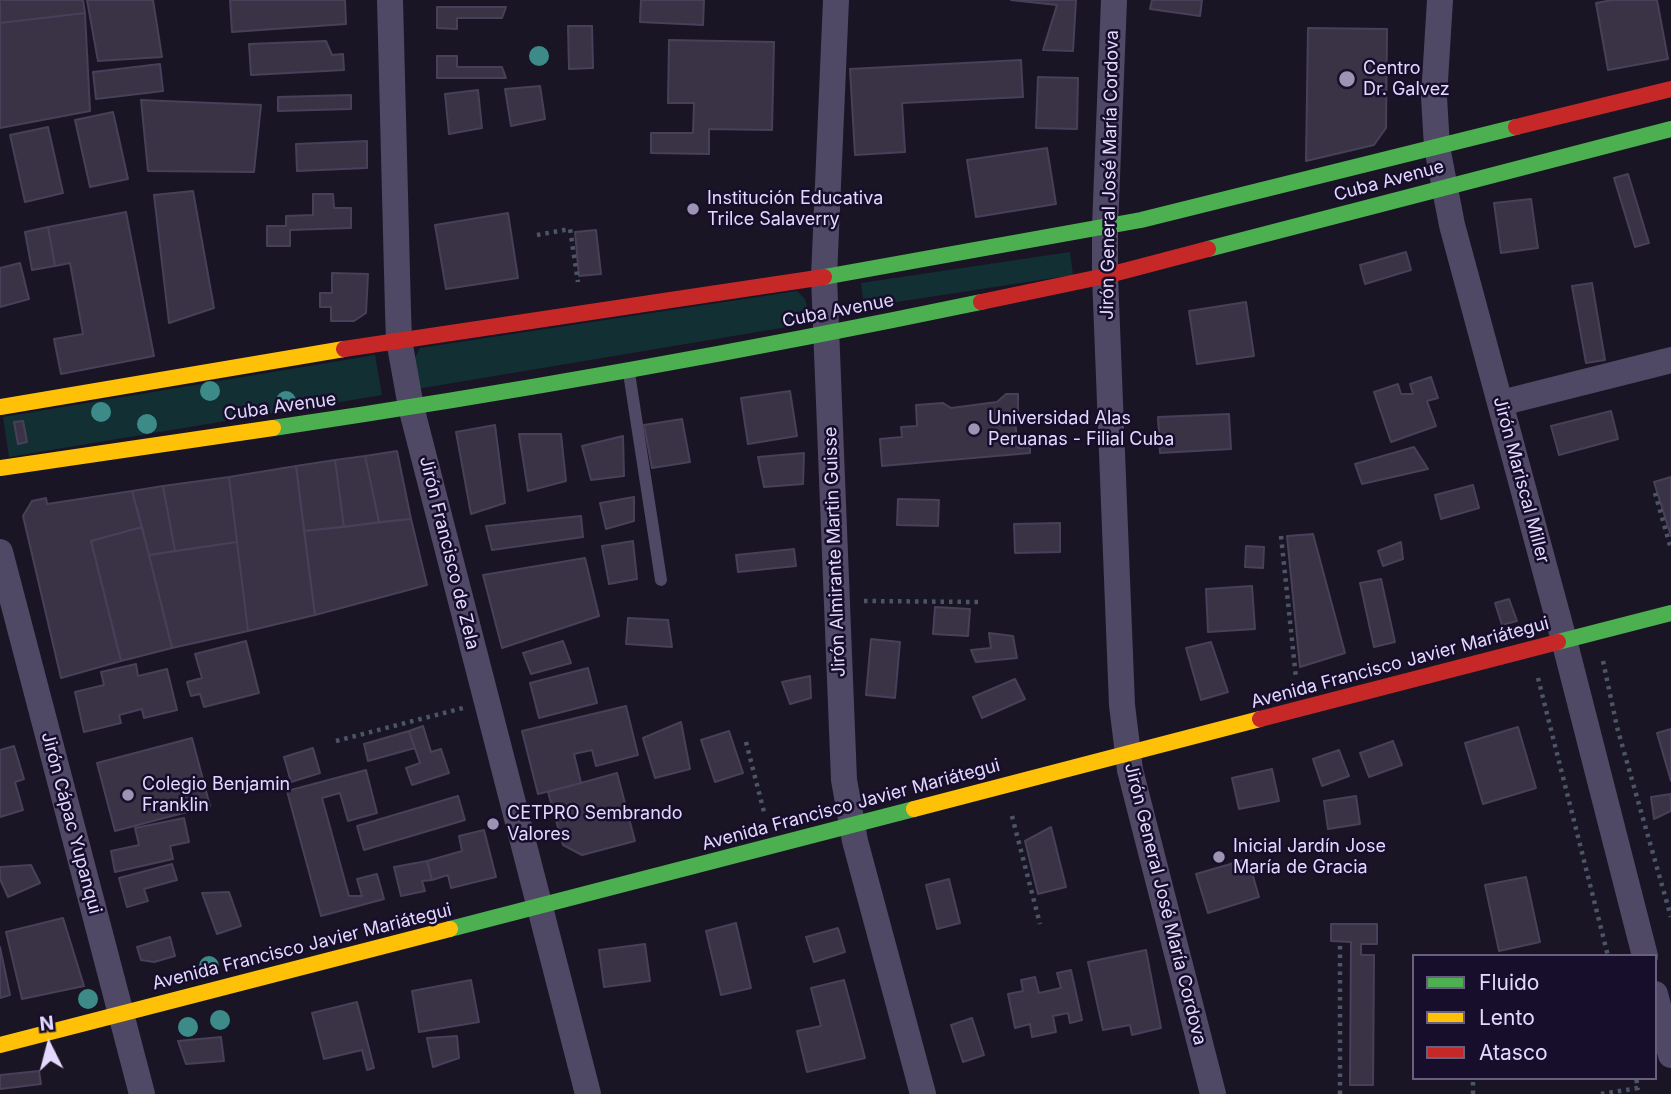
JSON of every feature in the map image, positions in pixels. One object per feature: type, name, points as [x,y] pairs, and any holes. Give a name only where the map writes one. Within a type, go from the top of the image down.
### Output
[{"type":"main road","name":"Cuba Avenue","points":[[0,407],[399,340],[824,277],[1105,227],[1671,89]]},
{"type":"main road","name":"Cuba Avenue","points":[[1,467],[411,407],[827,334],[1105,276],[1671,129]]},
{"type":"main road","name":"Avenida Francisco Javier Mariátegui","points":[[0,1045],[1671,613]]},
{"type":"street","name":"Jirón Francisco de Zela","points":[[390,0],[399,340],[411,407],[588,1094]]},
{"type":"street","name":"Jirón Almirante Martin Guisse","points":[[836,0],[824,277],[844,780],[923,1094]]},
{"type":"street","name":"Jirón General José María Cordova","points":[[1114,0],[1105,276],[1122,705],[1130,770],[1213,1094]]},
{"type":"street","name":"Jirón Mariscal Miller","points":[[1440,0],[1434,97],[1437,147],[1452,225],[1564,640],[1644,954]]},
{"type":"street","points":[[1501,403],[1671,360]]},
{"type":"street","name":"Jirón Cápac Yupanqui","points":[[0,552],[142,1094]]},
{"type":"street","points":[[1657,1002],[1671,1055]]},
{"type":"lane","points":[[629,369],[660,580]]},
{"type":"path","points":[[537,235],[570,229],[583,312]]},
{"type":"path","points":[[1655,493],[1671,549]]},
{"type":"path","points":[[1281,536],[1299,709]]},
{"type":"path","points":[[837,601],[978,602]]},
{"type":"path","points":[[1601,651],[1624,752],[1671,917]]},
{"type":"path","points":[[1535,667],[1607,954]]},
{"type":"path","points":[[336,741],[487,702]]},
{"type":"path","points":[[746,742],[772,846]]},
{"type":"path","points":[[1003,786],[1040,924]]},
{"type":"path","points":[[1340,942],[1340,1094]]},
{"type":"path","points":[[1601,1094],[1638,1088],[1636,1080]]},
{"type":"green space","points":[[1070,252],[1073,275],[864,307],[861,283]]},
{"type":"green space","points":[[797,291],[805,299],[811,323],[417,389],[414,360],[420,348]]},
{"type":"green space","points":[[375,355],[382,395],[9,457],[3,417]]},
{"type":"building","points":[[0,0],[83,0],[85,13],[0,23]]},
{"type":"building","points":[[87,0],[153,0],[162,57],[98,61]]},
{"type":"building","points":[[230,0],[345,0],[346,24],[232,32]]},
{"type":"building","points":[[641,0],[704,0],[703,25],[640,22]]},
{"type":"building","points":[[1011,0],[1076,0],[1073,51],[1043,50],[1057,5]]},
{"type":"building","points":[[1152,0],[1202,0],[1200,16],[1150,9]]},
{"type":"building","points":[[1612,0],[1657,0],[1668,59],[1608,70],[1596,3]]},
{"type":"building","points":[[437,7],[506,7],[502,18],[457,18],[457,29],[437,28]]},
{"type":"building","points":[[85,13],[90,111],[0,128],[0,23]]},
{"type":"building","points":[[568,26],[592,26],[593,68],[569,69]]},
{"type":"building","name":"Centro Dr. Galvez","points":[[1308,28],[1387,29],[1386,128],[1374,145],[1306,161]]},
{"type":"building","points":[[669,40],[774,42],[772,130],[709,129],[709,154],[651,153],[651,133],[693,133],[694,103],[668,103]]},
{"type":"building","points":[[326,41],[332,55],[343,54],[344,70],[251,75],[249,44]]},
{"type":"building","points":[[437,56],[457,56],[457,67],[502,67],[506,78],[437,78]]},
{"type":"building","points":[[1021,60],[1023,97],[902,103],[905,152],[855,155],[850,69]]},
{"type":"building","points":[[160,64],[163,91],[96,99],[93,72]]},
{"type":"building","points":[[1038,77],[1078,78],[1077,129],[1036,128]]},
{"type":"building","points":[[540,86],[545,119],[511,126],[505,89]]},
{"type":"building","points":[[478,90],[482,128],[449,134],[445,94]]},
{"type":"building","points":[[351,95],[351,109],[278,111],[278,97]]},
{"type":"building","points":[[141,100],[261,105],[254,172],[148,171]]},
{"type":"building","points":[[113,112],[128,179],[90,187],[75,120]]},
{"type":"building","points":[[48,127],[63,193],[25,202],[10,135]]},
{"type":"building","points":[[367,141],[367,168],[297,171],[296,144]]},
{"type":"building","points":[[1047,148],[1056,204],[976,217],[967,160]]},
{"type":"building","points":[[1628,174],[1649,243],[1635,247],[1614,178]]},
{"type":"building","points":[[193,191],[214,308],[169,323],[154,195]]},
{"type":"building","points":[[313,194],[333,194],[334,208],[351,208],[351,228],[290,230],[290,246],[267,246],[267,226],[286,226],[286,216],[313,215]]},
{"type":"building","points":[[1531,199],[1538,248],[1501,253],[1494,203]]},
{"type":"building","points":[[126,212],[154,356],[61,374],[54,339],[83,334],[70,263],[55,266],[48,227]]},
{"type":"building","points":[[508,213],[518,278],[446,289],[435,225]]},
{"type":"building","points":[[48,227],[55,266],[32,270],[25,232]]},
{"type":"building","points":[[596,230],[601,274],[579,276],[575,232]]},
{"type":"building","points":[[1406,252],[1411,270],[1365,284],[1360,265]]},
{"type":"building","points":[[20,263],[29,299],[0,307],[0,268]]},
{"type":"building","points":[[332,273],[368,274],[366,313],[354,321],[331,321],[331,307],[320,307],[320,293],[332,293]]},
{"type":"building","points":[[1592,283],[1605,360],[1586,363],[1572,286]]},
{"type":"building","points":[[1246,302],[1254,356],[1197,364],[1189,311]]},
{"type":"building","points":[[1431,377],[1438,398],[1427,401],[1436,426],[1391,442],[1374,392],[1398,384],[1401,394],[1413,394],[1410,384]]},
{"type":"building","points":[[790,391],[797,436],[748,444],[741,398]]},
{"type":"building","points":[[1006,394],[1018,394],[1015,421],[1018,448],[1030,447],[1030,453],[882,466],[880,439],[902,437],[901,427],[917,426],[916,405],[943,403],[951,408],[997,402]]},
{"type":"building","points":[[1611,411],[1618,439],[1559,455],[1551,426]]},
{"type":"building","points":[[1229,414],[1231,449],[1160,453],[1158,417]]},
{"type":"building","points":[[682,419],[690,462],[652,468],[644,425]]},
{"type":"building","points":[[23,421],[27,442],[18,444],[14,422]]},
{"type":"building","points":[[495,425],[505,503],[471,514],[456,432]]},
{"type":"building","points":[[519,434],[561,434],[566,481],[528,491]]},
{"type":"building","points":[[623,436],[624,476],[591,480],[582,446]]},
{"type":"building","points":[[1414,447],[1428,469],[1362,484],[1355,464]]},
{"type":"building","points":[[397,451],[411,519],[379,522],[365,456]]},
{"type":"building","points":[[804,453],[803,484],[764,487],[758,457]]},
{"type":"building","points":[[365,456],[379,522],[344,527],[335,460]]},
{"type":"building","points":[[335,460],[344,527],[304,531],[296,466]]},
{"type":"building","points":[[296,466],[315,615],[248,631],[229,477]]},
{"type":"building","points":[[229,477],[237,542],[175,551],[163,486]]},
{"type":"building","points":[[1671,477],[1671,536],[1654,482]]},
{"type":"building","points":[[1473,485],[1479,508],[1441,519],[1435,495]]},
{"type":"building","points":[[163,486],[175,551],[149,555],[132,491]]},
{"type":"building","points":[[132,491],[142,527],[91,541],[121,661],[61,678],[23,516],[32,501],[46,498],[47,504]]},
{"type":"building","points":[[634,497],[634,521],[606,529],[600,503]]},
{"type":"building","points":[[898,499],[939,500],[938,526],[897,525]]},
{"type":"building","points":[[581,516],[583,537],[492,550],[486,526]]},
{"type":"building","points":[[411,519],[427,585],[315,615],[304,531]]},
{"type":"building","points":[[1060,523],[1060,552],[1015,553],[1014,524]]},
{"type":"building","points":[[142,527],[172,648],[121,661],[91,541]]},
{"type":"building","points":[[1313,534],[1345,653],[1300,667],[1287,536]]},
{"type":"building","points":[[633,541],[637,579],[609,584],[602,546]]},
{"type":"building","points":[[237,542],[248,631],[172,648],[149,555]]},
{"type":"building","points":[[1401,542],[1403,559],[1383,566],[1378,551]]},
{"type":"building","points":[[1246,546],[1264,547],[1263,568],[1245,567]]},
{"type":"building","points":[[794,549],[796,566],[738,572],[736,555]]},
{"type":"building","points":[[585,558],[599,616],[502,648],[483,575]]},
{"type":"building","points":[[1381,579],[1395,642],[1374,647],[1360,583]]},
{"type":"building","points":[[1252,586],[1255,629],[1208,632],[1206,589]]},
{"type":"building","points":[[1509,599],[1517,621],[1502,625],[1495,603]]},
{"type":"building","points":[[935,607],[970,609],[968,636],[933,634]]},
{"type":"building","points":[[628,618],[668,620],[672,647],[626,644]]},
{"type":"building","points":[[989,633],[1013,636],[1017,658],[976,662],[971,650],[991,648]]},
{"type":"building","points":[[871,639],[900,642],[895,698],[866,695]]},
{"type":"building","points":[[246,641],[259,693],[204,707],[200,694],[191,696],[187,682],[202,678],[195,654]]},
{"type":"building","points":[[563,641],[571,663],[531,674],[523,653]]},
{"type":"building","points":[[1211,642],[1228,692],[1201,700],[1186,648]]},
{"type":"building","points":[[136,664],[138,676],[167,669],[177,710],[144,718],[142,709],[119,715],[121,723],[84,732],[75,692],[104,685],[101,672]]},
{"type":"building","points":[[588,668],[597,703],[539,718],[530,683]]},
{"type":"building","points":[[810,676],[811,698],[790,704],[782,682]]},
{"type":"building","points":[[1015,679],[1025,699],[982,718],[973,697]]},
{"type":"building","points":[[626,706],[638,755],[596,766],[592,750],[574,754],[581,783],[538,794],[522,731]]},
{"type":"building","points":[[681,722],[690,769],[655,778],[643,738]]},
{"type":"building","points":[[423,726],[431,752],[441,749],[449,773],[412,785],[406,768],[420,763],[409,731]]},
{"type":"building","points":[[1518,727],[1536,788],[1483,804],[1465,743]]},
{"type":"building","points":[[1671,729],[1671,781],[1657,733]]},
{"type":"building","points":[[409,731],[415,748],[368,761],[364,744]]},
{"type":"building","points":[[729,731],[743,773],[715,782],[701,740]]},
{"type":"building","points":[[192,738],[210,806],[115,831],[97,763]]},
{"type":"building","points":[[1393,741],[1402,765],[1369,777],[1360,753]]},
{"type":"building","points":[[14,746],[24,779],[15,782],[23,810],[0,817],[0,750]]},
{"type":"building","points":[[313,748],[320,773],[291,782],[284,757]]},
{"type":"building","points":[[1339,750],[1349,776],[1322,786],[1313,759]]},
{"type":"building","points":[[1272,769],[1279,801],[1239,809],[1232,778]]},
{"type":"building","points":[[366,770],[377,813],[348,821],[340,793],[322,798],[349,896],[362,896],[357,879],[377,874],[384,899],[321,916],[287,791]]},
{"type":"building","points":[[617,773],[635,841],[582,855],[563,845],[548,792]]},
{"type":"building","points":[[1671,794],[1671,811],[1654,819],[1651,797]]},
{"type":"building","points":[[458,796],[465,820],[364,850],[357,826]]},
{"type":"building","points":[[1356,796],[1360,824],[1328,829],[1324,801]]},
{"type":"building","points":[[184,818],[189,842],[170,846],[173,859],[115,872],[111,851],[139,845],[135,828]]},
{"type":"building","points":[[1051,827],[1066,887],[1038,894],[1025,841]]},
{"type":"building","points":[[484,830],[496,877],[451,888],[448,875],[432,880],[427,861],[462,851],[459,836]]},
{"type":"building","points":[[1248,859],[1259,897],[1208,913],[1196,874]]},
{"type":"building","points":[[427,861],[432,880],[422,881],[425,891],[401,896],[394,867]]},
{"type":"building","points":[[172,864],[177,880],[144,889],[148,901],[127,907],[119,878]]},
{"type":"building","points":[[31,865],[40,883],[8,897],[0,879],[0,867]]},
{"type":"building","points":[[1526,877],[1540,942],[1499,951],[1485,885]]},
{"type":"building","points":[[949,879],[960,923],[937,929],[926,885]]},
{"type":"building","points":[[229,892],[241,926],[217,934],[202,893]]},
{"type":"building","points":[[63,918],[84,986],[22,999],[6,932]]},
{"type":"building","points":[[736,923],[751,988],[721,995],[706,931]]},
{"type":"building","points":[[1331,924],[1377,924],[1377,944],[1361,944],[1361,955],[1374,955],[1373,1085],[1350,1085],[1351,942],[1331,941]]},
{"type":"building","points":[[838,928],[845,952],[814,962],[806,937]]},
{"type":"building","points":[[170,937],[175,956],[154,962],[141,960],[137,947]]},
{"type":"building","points":[[645,944],[650,981],[604,987],[599,950]]},
{"type":"building","points":[[0,947],[10,995],[0,998]]},
{"type":"building","points":[[1146,950],[1161,1028],[1132,1035],[1130,1025],[1103,1030],[1088,962]]},
{"type":"building","points":[[1071,970],[1082,1020],[1070,1023],[1068,1013],[1053,1016],[1056,1032],[1032,1037],[1030,1024],[1015,1028],[1008,994],[1023,991],[1021,980],[1035,977],[1039,993],[1061,988],[1057,973]]},
{"type":"building","points":[[471,980],[479,1022],[419,1032],[412,991]]},
{"type":"building","points":[[844,980],[865,1058],[807,1072],[797,1031],[821,1026],[811,988]]},
{"type":"building","points":[[357,1002],[374,1068],[367,1070],[362,1050],[324,1059],[312,1013]]},
{"type":"building","points":[[972,1018],[984,1055],[963,1062],[951,1025]]},
{"type":"building","points":[[457,1036],[459,1058],[433,1067],[427,1038]]},
{"type":"building","points":[[221,1037],[224,1061],[186,1064],[178,1041]]},
{"type":"building","points":[[39,1071],[41,1084],[0,1089],[0,1075]]},
{"type":"traffic: fast","points":[[824,277],[1141,220],[1516,127]]},
{"type":"traffic: fast","points":[[1208,249],[1671,129]]},
{"type":"traffic: fast","points":[[273,428],[628,370],[981,302]]},
{"type":"traffic: fast","points":[[1558,642],[1671,613]]},
{"type":"traffic: fast","points":[[450,929],[914,809]]},
{"type":"traffic: slow","points":[[0,407],[344,349]]},
{"type":"traffic: slow","points":[[0,468],[273,428]]},
{"type":"traffic: slow","points":[[914,809],[1260,719]]},
{"type":"traffic: slow","points":[[0,1045],[450,929]]},
{"type":"traffic: jam","points":[[1516,127],[1671,89]]},
{"type":"traffic: jam","points":[[981,302],[1105,276],[1208,249]]},
{"type":"traffic: jam","points":[[344,349],[824,277]]},
{"type":"traffic: jam","points":[[1260,719],[1558,642]]},
{"type":"place","name":"Centro Dr. Galvez","points":[[1347,79]]},
{"type":"place","name":"Institución Educativa Trilce Salaverry","points":[[693,209]]},
{"type":"place","name":"Universidad Alas Peruanas - Filial Cuba","points":[[974,429]]},
{"type":"place","name":"Colegio Benjamin Franklin","points":[[128,795]]},
{"type":"place","name":"CETPRO Sembrando Valores","points":[[493,824]]},
{"type":"place","name":"Inicial Jardín Jose María de Gracia","points":[[1219,857]]}]
